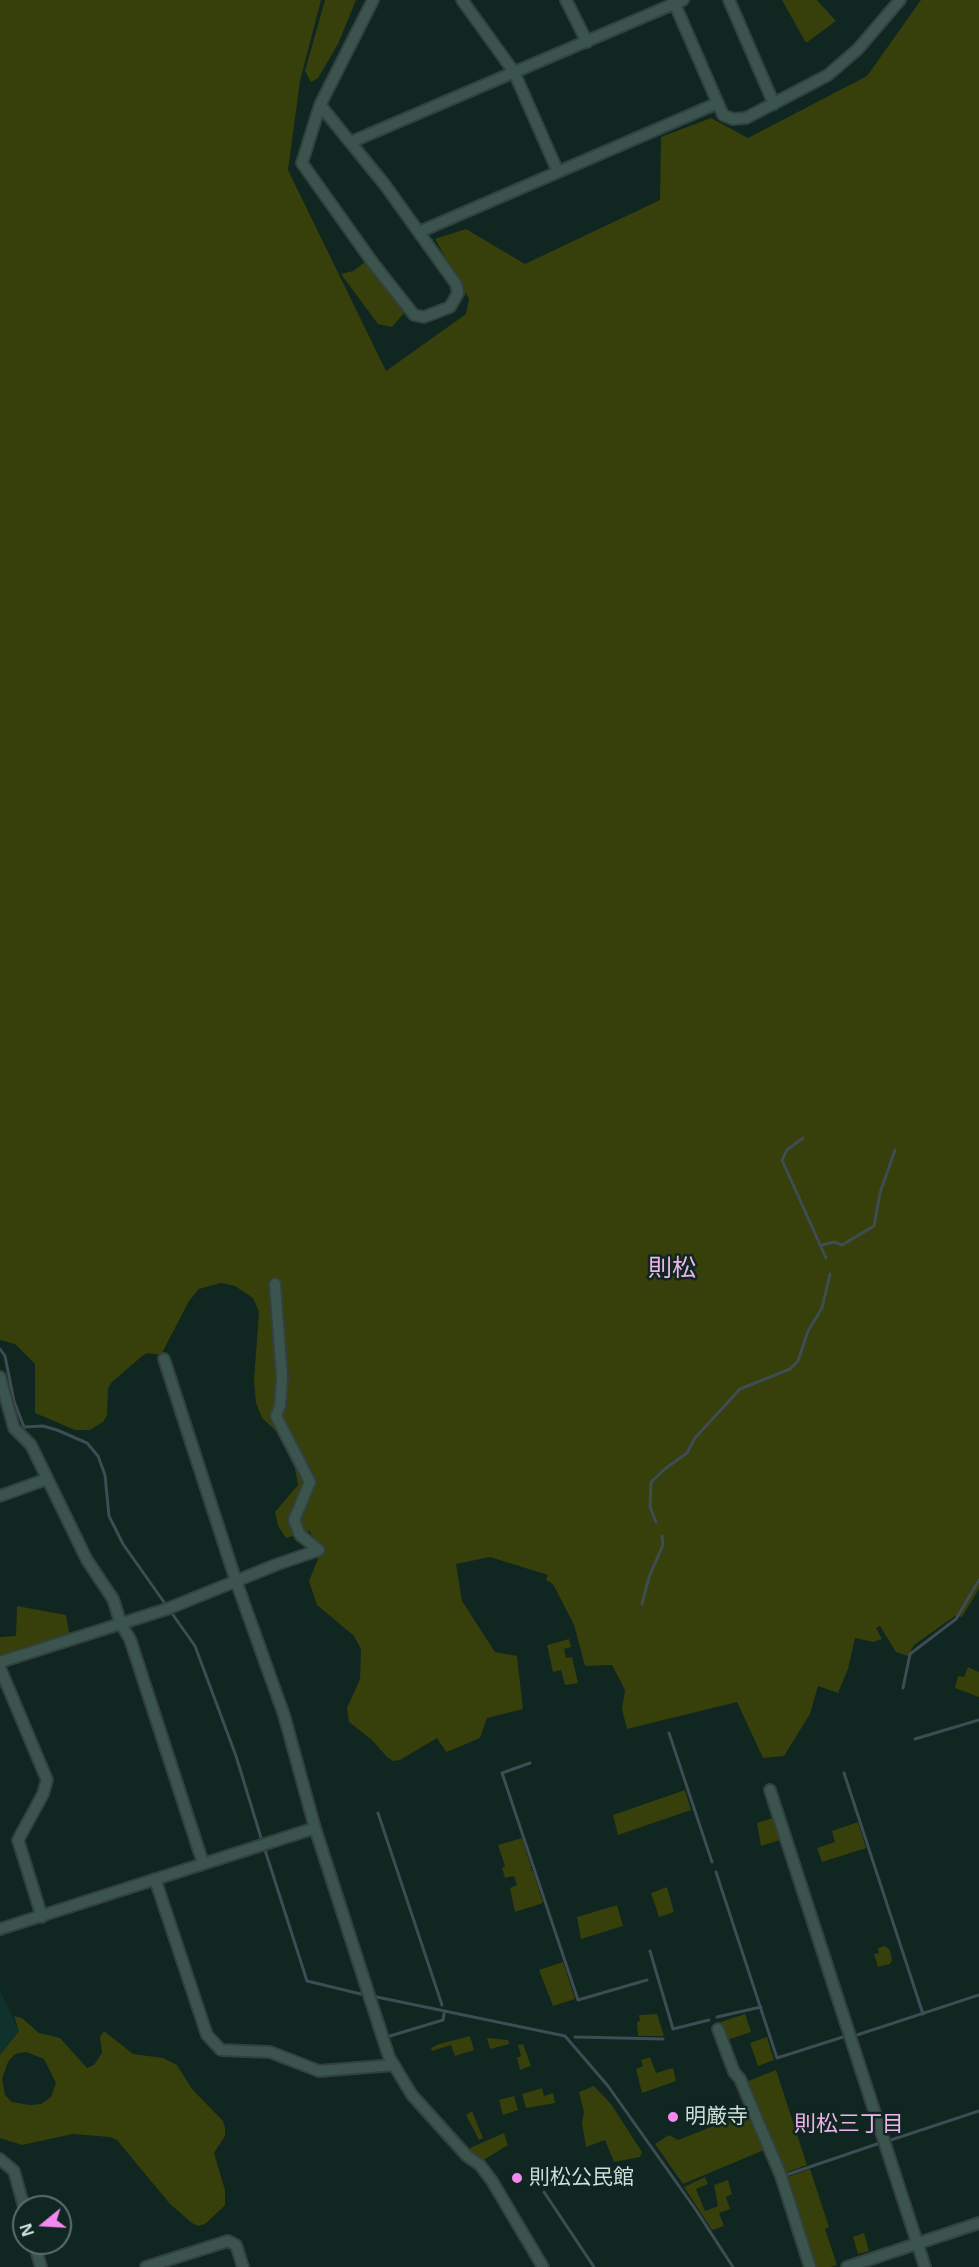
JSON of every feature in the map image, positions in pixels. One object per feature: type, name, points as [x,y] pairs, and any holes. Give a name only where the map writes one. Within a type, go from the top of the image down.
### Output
[{"type":"street","points":[[320,105],[351,141],[458,288],[456,299],[450,308],[424,317],[412,313],[303,166],[302,160],[320,105],[373,0]]},
{"type":"street","points":[[462,0],[514,72],[558,172]]},
{"type":"street","points":[[566,0],[587,42]]},
{"type":"street","points":[[729,0],[774,104]]},
{"type":"street","points":[[351,141],[587,42],[677,1],[723,115],[733,119],[746,118],[828,75],[858,49],[898,1]]},
{"type":"street","points":[[419,232],[718,103]]},
{"type":"street","points":[[0,1662],[121,1624],[319,1550],[300,1535],[294,1520],[310,1482],[276,1416],[280,1406],[282,1378],[275,1284]]},
{"type":"street","points":[[164,1359],[236,1581],[285,1715],[315,1828],[364,1985],[394,2065],[412,2096],[466,2156],[486,2173],[543,2267]]},
{"type":"street","points":[[0,1377],[14,1428],[31,1445],[87,1560],[113,1599],[136,1657],[203,1863]]},
{"type":"street","points":[[0,1496],[47,1479]]},
{"type":"street","points":[[0,1668],[47,1780],[43,1794],[18,1840],[42,1917]]},
{"type":"street","points":[[770,1790],[925,2267]]},
{"type":"street","points":[[0,1929],[315,1828]]},
{"type":"street","points":[[155,1879],[207,2035],[221,2050],[270,2052],[319,2071],[394,2065]]},
{"type":"street","points":[[718,2029],[734,2072],[740,2079],[781,2176],[810,2267]]},
{"type":"street","points":[[0,2159],[14,2171],[21,2195]]},
{"type":"street","points":[[847,2267],[979,2223]]},
{"type":"street","points":[[146,2267],[228,2241],[236,2245],[243,2267]]},
{"type":"shaded area","points":[[0,1990],[19,2031],[0,2055]]},
{"type":"green space","points":[[0,0],[321,0],[300,81],[288,170],[386,371],[466,314],[469,299],[435,239],[466,229],[525,264],[660,200],[661,137],[711,118],[748,138],[867,76],[921,0],[979,0],[979,1589],[962,1617],[955,1616],[914,1645],[908,1656],[896,1652],[880,1626],[876,1628],[882,1639],[873,1642],[855,1638],[848,1669],[838,1693],[818,1686],[810,1714],[784,1756],[763,1758],[737,1702],[627,1729],[622,1709],[625,1690],[622,1684],[612,1665],[585,1666],[574,1625],[553,1584],[546,1580],[548,1575],[490,1557],[456,1564],[462,1601],[495,1652],[517,1656],[523,1709],[487,1718],[480,1738],[454,1749],[446,1752],[437,1738],[400,1760],[393,1761],[349,1722],[347,1708],[360,1679],[361,1649],[354,1636],[317,1605],[309,1581],[320,1554],[310,1531],[286,1538],[278,1526],[275,1512],[298,1485],[293,1458],[278,1433],[262,1418],[256,1403],[254,1380],[259,1312],[253,1298],[235,1286],[221,1283],[199,1289],[189,1301],[161,1355],[147,1353],[111,1383],[108,1389],[107,1415],[103,1422],[90,1430],[75,1430],[35,1413],[35,1364],[15,1344],[0,1340]]},
{"type":"green space","points":[[325,0],[356,0],[338,44],[318,78],[311,82],[305,71]]},
{"type":"green space","points":[[782,0],[817,0],[836,21],[806,43]]},
{"type":"green space","points":[[365,262],[404,313],[392,327],[378,324],[341,274],[353,271]]},
{"type":"green space","points":[[17,1606],[66,1615],[70,1638],[0,1658],[0,1637],[16,1636]]},
{"type":"green space","points":[[569,1639],[571,1647],[564,1649],[566,1658],[572,1657],[578,1683],[565,1685],[561,1670],[553,1672],[547,1645]]},
{"type":"green space","points":[[968,1667],[979,1672],[979,1697],[955,1688],[958,1676],[964,1677]]},
{"type":"green space","points":[[685,1790],[691,1810],[618,1835],[613,1815]]},
{"type":"green space","points":[[773,1818],[780,1840],[761,1846],[757,1823]]},
{"type":"green space","points":[[858,1822],[866,1848],[822,1862],[817,1848],[835,1842],[832,1831]]},
{"type":"green space","points":[[522,1838],[532,1870],[529,1871],[533,1871],[543,1903],[515,1912],[510,1888],[517,1885],[514,1876],[505,1878],[502,1868],[505,1866],[498,1845]]},
{"type":"green space","points":[[667,1887],[674,1912],[659,1917],[651,1893]]},
{"type":"green space","points":[[617,1905],[623,1926],[581,1939],[577,1917]]},
{"type":"green space","points":[[885,1946],[890,1950],[892,1960],[890,1964],[878,1967],[874,1954],[879,1953],[878,1948]]},
{"type":"green space","points":[[563,1962],[575,1999],[553,2006],[539,1970]]},
{"type":"green space","points":[[657,2014],[664,2036],[638,2036],[639,2015]]},
{"type":"green space","points":[[745,2014],[751,2032],[727,2040],[721,2022]]},
{"type":"green space","points":[[14,2016],[22,2018],[39,2033],[60,2038],[87,2068],[94,2065],[102,2053],[100,2037],[104,2031],[133,2054],[163,2058],[177,2065],[192,2089],[223,2121],[225,2136],[214,2153],[225,2190],[225,2205],[205,2224],[198,2226],[192,2223],[170,2204],[117,2140],[110,2137],[73,2134],[22,2145],[0,2138],[0,2055],[19,2031]],"holes":[[[26,2052],[44,2059],[56,2083],[51,2097],[41,2104],[12,2102],[5,2095],[2,2079],[8,2062],[15,2054]]]},
{"type":"green space","points":[[470,2036],[474,2050],[455,2056],[451,2045],[432,2051],[431,2048],[439,2044]]},
{"type":"green space","points":[[767,2037],[774,2060],[758,2066],[750,2043]]},
{"type":"green space","points":[[487,2038],[508,2040],[509,2044],[490,2049]]},
{"type":"green space","points":[[523,2044],[531,2066],[520,2070],[517,2058],[521,2056],[518,2045]]},
{"type":"green space","points":[[650,2057],[656,2073],[673,2068],[676,2081],[642,2093],[636,2069],[643,2066],[641,2060]]},
{"type":"green space","points":[[776,2070],[807,2165],[785,2173],[746,2085],[748,2081]]},
{"type":"green space","points":[[594,2086],[611,2104],[642,2152],[640,2157],[614,2162],[605,2140],[586,2147],[582,2123],[584,2112],[579,2092]]},
{"type":"green space","points":[[542,2088],[544,2096],[553,2093],[555,2103],[526,2108],[522,2094]]},
{"type":"green space","points":[[514,2096],[518,2110],[503,2115],[499,2100]]},
{"type":"green space","points":[[472,2111],[483,2138],[479,2140],[466,2115]]},
{"type":"green space","points":[[749,2112],[764,2150],[683,2184],[655,2144],[669,2135],[678,2140]]},
{"type":"green space","points":[[504,2133],[508,2145],[482,2161],[471,2151],[470,2148]]},
{"type":"green space","points":[[810,2169],[829,2227],[825,2229],[837,2265],[831,2267],[816,2267],[787,2177]]},
{"type":"green space","points":[[705,2177],[708,2184],[696,2189],[705,2211],[718,2206],[714,2185],[728,2180],[732,2194],[726,2197],[730,2209],[719,2213],[724,2226],[712,2230],[684,2187]]},
{"type":"green space","points":[[864,2233],[869,2251],[858,2254],[853,2237]]},
{"type":"waterway","points":[[803,1138],[787,1150],[782,1160],[826,1258]]},
{"type":"waterway","points":[[822,1245],[834,1242],[842,1245],[874,1226],[880,1193],[895,1150]]},
{"type":"waterway","points":[[656,1522],[650,1507],[651,1482],[687,1453],[695,1438],[740,1389],[790,1369],[798,1361],[808,1331],[822,1308],[830,1274]]},
{"type":"waterway","points":[[0,1349],[5,1356],[14,1401],[24,1427],[43,1426],[57,1430],[87,1443],[98,1456],[105,1475],[109,1516],[123,1544],[195,1646],[236,1756],[262,1841]]},
{"type":"waterway","points":[[642,1604],[649,1577],[663,1545],[662,1536]]},
{"type":"waterway","points":[[903,1688],[910,1654],[956,1619],[979,1580]]},
{"type":"waterway","points":[[915,1739],[979,1720]]},
{"type":"waterway","points":[[669,1733],[712,1862]]},
{"type":"waterway","points":[[530,1763],[502,1773],[578,2000],[647,1980]]},
{"type":"waterway","points":[[844,1773],[923,2014]]},
{"type":"waterway","points":[[378,1813],[442,2005]]},
{"type":"waterway","points":[[264,1847],[307,1981],[365,1995]]},
{"type":"waterway","points":[[716,1872],[777,2058],[846,2036]]},
{"type":"waterway","points":[[650,1951],[673,2029],[709,2020]]},
{"type":"waterway","points":[[857,2035],[979,1995]]},
{"type":"waterway","points":[[372,1996],[565,2036],[608,2086],[696,2210],[733,2267]]},
{"type":"waterway","points":[[717,2017],[761,2007]]},
{"type":"waterway","points":[[390,2036],[443,2020],[444,2014]]},
{"type":"waterway","points":[[575,2037],[663,2039]]},
{"type":"waterway","points":[[891,2140],[979,2111]]},
{"type":"waterway","points":[[786,2175],[880,2143]]},
{"type":"waterway","points":[[544,2192],[594,2267]]},
{"type":"place","name":"明厳寺","points":[[673,2117]]},
{"type":"place","name":"則松公民館","points":[[517,2178]]},
{"type":"district","name":"則松","points":[[672,1269]]},
{"type":"district","name":"則松三丁目","points":[[849,2125]]}]
